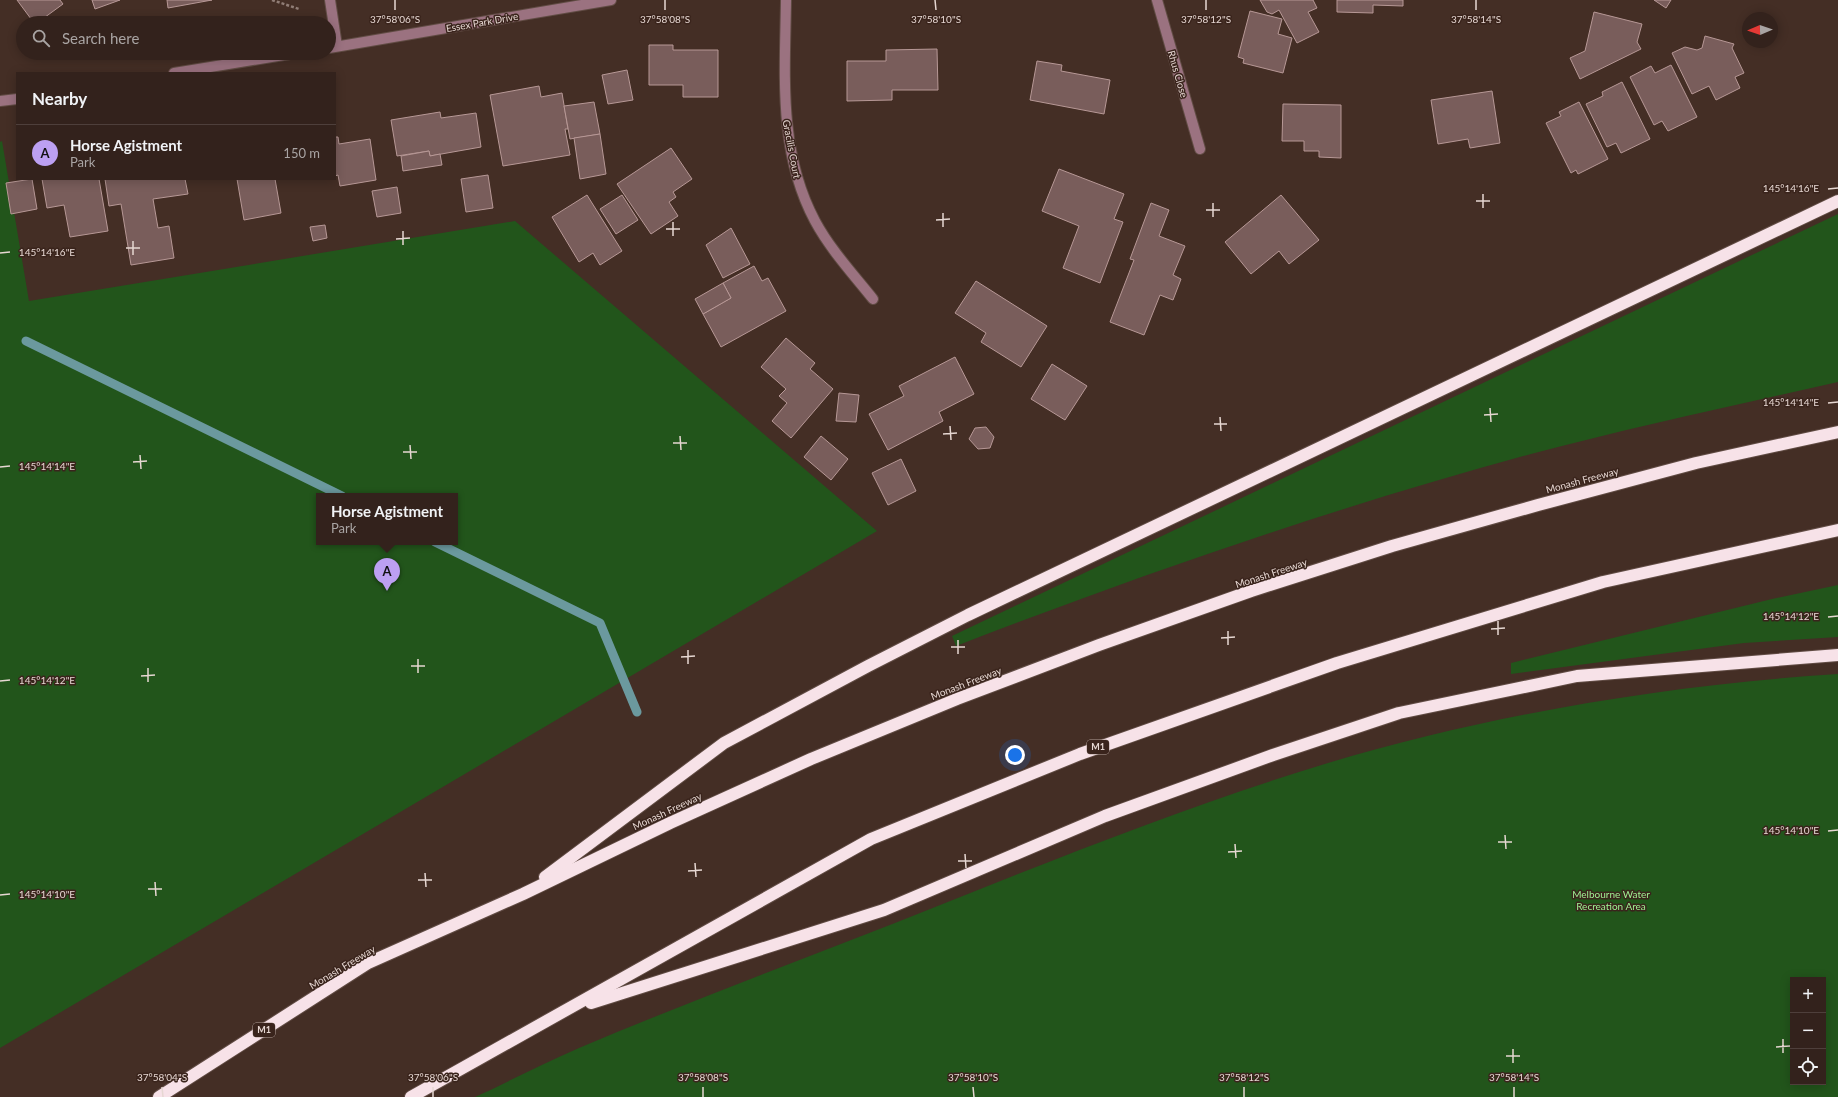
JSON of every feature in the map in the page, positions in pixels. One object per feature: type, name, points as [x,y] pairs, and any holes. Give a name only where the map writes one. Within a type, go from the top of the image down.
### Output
[{"type":"highway","points":[[523,894],[724,743],[861,670],[968,615],[1838,201]]},
{"type":"highway","name":"Monash Freeway","points":[[159,1097],[368,963],[523,894],[670,823],[811,759],[957,699],[1120,637],[1251,591],[1392,546],[1530,507],[1696,463],[1838,432]]},
{"type":"highway","name":"M1","points":[[411,1097],[871,839],[1080,754],[1337,663],[1603,582],[1838,530]]},
{"type":"highway","points":[[567,1010],[884,910],[1105,816],[1273,755],[1399,712],[1577,676],[1838,655]]},
{"type":"street","points":[[330,0],[331,16]]},
{"type":"street","name":"Essex Park Drive","points":[[336,46],[611,0]]},
{"type":"street","name":"Gracilis Court","points":[[786,0],[786,122],[796,176],[805,202],[816,222],[834,250],[873,299]]},
{"type":"street","name":"Rhus Close","points":[[1157,0],[1200,149]]},
{"type":"street","points":[[180,72],[253,60]]},
{"type":"street","points":[[0,101],[16,99]]},
{"type":"path","points":[[272,0],[299,9]]},
{"type":"green space","points":[[2,141],[29,301],[515,221],[877,531],[0,1048],[0,142]]},
{"type":"green space","points":[[1838,214],[1838,382],[1684,416],[1569,444],[1458,474],[1241,542],[956,646],[952,636]]},
{"type":"green space","points":[[1838,585],[1838,637],[1744,643],[1511,674],[1511,663],[1772,599]]},
{"type":"green space","name":"Melbourne Water Recreation Area","points":[[1838,674],[1838,1097],[475,1097],[579,1048],[697,1000],[1110,838],[1273,780],[1390,746],[1517,716],[1580,704],[1709,686]]},
{"type":"building","points":[[17,0],[60,0],[63,4],[47,16],[29,16]]},
{"type":"building","points":[[92,0],[120,0],[95,9]]},
{"type":"building","points":[[167,0],[212,0],[168,8]]},
{"type":"building","points":[[1260,0],[1313,0],[1317,8],[1308,12],[1319,32],[1297,43],[1279,10],[1272,14],[1267,12]]},
{"type":"building","points":[[1337,0],[1403,0],[1403,6],[1373,5],[1373,13],[1337,12]]},
{"type":"building","points":[[1654,0],[1671,0],[1666,8]]},
{"type":"building","points":[[1250,11],[1282,19],[1278,34],[1292,38],[1283,73],[1243,63],[1244,59],[1238,57]]},
{"type":"building","points":[[1594,12],[1642,24],[1637,42],[1641,49],[1580,79],[1570,58],[1585,51]]},
{"type":"building","points":[[1705,36],[1734,44],[1732,48],[1744,73],[1735,77],[1740,88],[1716,100],[1709,86],[1692,94],[1672,53],[1685,47],[1697,50],[1702,48]]},
{"type":"building","points":[[649,45],[673,45],[673,50],[718,50],[718,97],[683,97],[683,85],[649,85]]},
{"type":"building","points":[[937,49],[938,90],[892,90],[892,100],[847,101],[847,61],[886,61],[886,50]]},
{"type":"building","points":[[1037,61],[1062,65],[1061,71],[1110,80],[1104,114],[1030,100]]},
{"type":"building","points":[[1671,65],[1697,117],[1668,131],[1662,121],[1654,125],[1630,77],[1651,66],[1655,73]]},
{"type":"building","points":[[627,70],[633,100],[608,104],[602,75]]},
{"type":"building","points":[[1622,82],[1650,139],[1621,153],[1616,143],[1607,147],[1586,104],[1603,96],[1602,92]]},
{"type":"building","points":[[539,86],[541,97],[562,93],[568,129],[565,129],[570,155],[503,166],[490,95]]},
{"type":"building","points":[[1492,91],[1500,143],[1470,148],[1468,139],[1438,144],[1431,100]]},
{"type":"building","points":[[594,102],[600,134],[570,139],[564,106]]},
{"type":"building","points":[[1579,102],[1608,159],[1578,174],[1576,170],[1571,173],[1546,123],[1561,116],[1559,112]]},
{"type":"building","points":[[1283,104],[1341,105],[1341,158],[1319,157],[1319,151],[1304,151],[1304,141],[1282,141]]},
{"type":"building","points":[[440,112],[441,118],[476,113],[481,147],[430,156],[429,151],[397,156],[391,120]]},
{"type":"building","points":[[600,134],[606,174],[580,179],[574,138]]},
{"type":"building","points":[[336,137],[338,137],[339,144],[370,139],[376,180],[340,186],[338,175],[336,176]]},
{"type":"building","points":[[671,148],[692,179],[673,192],[676,197],[669,202],[678,216],[651,234],[617,184]]},
{"type":"building","points":[[429,151],[430,156],[440,154],[442,165],[403,171],[401,156]]},
{"type":"building","points":[[1059,169],[1124,194],[1114,219],[1123,222],[1100,283],[1063,268],[1079,226],[1042,211]]},
{"type":"building","points":[[488,175],[493,208],[466,212],[461,179]]},
{"type":"building","points":[[32,180],[37,209],[11,214],[6,183]]},
{"type":"building","points":[[42,180],[99,180],[108,231],[70,237],[64,205],[47,208]]},
{"type":"building","points":[[105,180],[185,180],[188,194],[153,199],[158,228],[169,226],[174,258],[131,265],[121,204],[109,206]]},
{"type":"building","points":[[237,180],[275,180],[281,213],[244,220]]},
{"type":"building","points":[[397,187],[401,213],[377,217],[372,191]]},
{"type":"building","points":[[587,195],[622,251],[600,265],[593,253],[579,262],[552,217]]},
{"type":"building","points":[[622,195],[638,220],[616,234],[600,209]]},
{"type":"building","points":[[1281,195],[1319,240],[1289,264],[1279,251],[1251,274],[1225,242]]},
{"type":"building","points":[[1151,203],[1169,210],[1159,236],[1185,246],[1173,275],[1181,279],[1173,300],[1160,295],[1144,335],[1110,322],[1134,260],[1130,259]]},
{"type":"building","points":[[325,225],[327,238],[313,241],[310,227]]},
{"type":"building","points":[[731,228],[750,264],[723,278],[706,245]]},
{"type":"building","points":[[754,266],[762,281],[768,278],[786,311],[721,347],[703,314],[731,298],[723,283]]},
{"type":"building","points":[[976,281],[1047,326],[1021,367],[981,342],[986,333],[955,313]]},
{"type":"building","points":[[723,283],[731,298],[703,314],[695,299]]},
{"type":"building","points":[[786,338],[815,363],[810,369],[833,389],[791,438],[772,421],[787,403],[779,396],[786,389],[761,367]]},
{"type":"building","points":[[955,357],[974,394],[939,412],[943,421],[888,450],[869,414],[904,396],[899,386]]},
{"type":"building","points":[[1052,364],[1087,386],[1065,420],[1031,399]]},
{"type":"building","points":[[839,393],[859,395],[856,422],[836,421]]},
{"type":"building","points":[[986,427],[994,437],[990,448],[978,449],[969,439],[975,428]]},
{"type":"building","points":[[821,436],[848,459],[831,480],[804,457]]},
{"type":"building","points":[[901,459],[916,491],[888,505],[872,473]]},
{"type":"waterway","points":[[26,341],[336,493]]},
{"type":"waterway","points":[[441,545],[600,623],[637,712]]},
{"type":"place","name":"Horse Agistment","points":[[387,591]]}]
